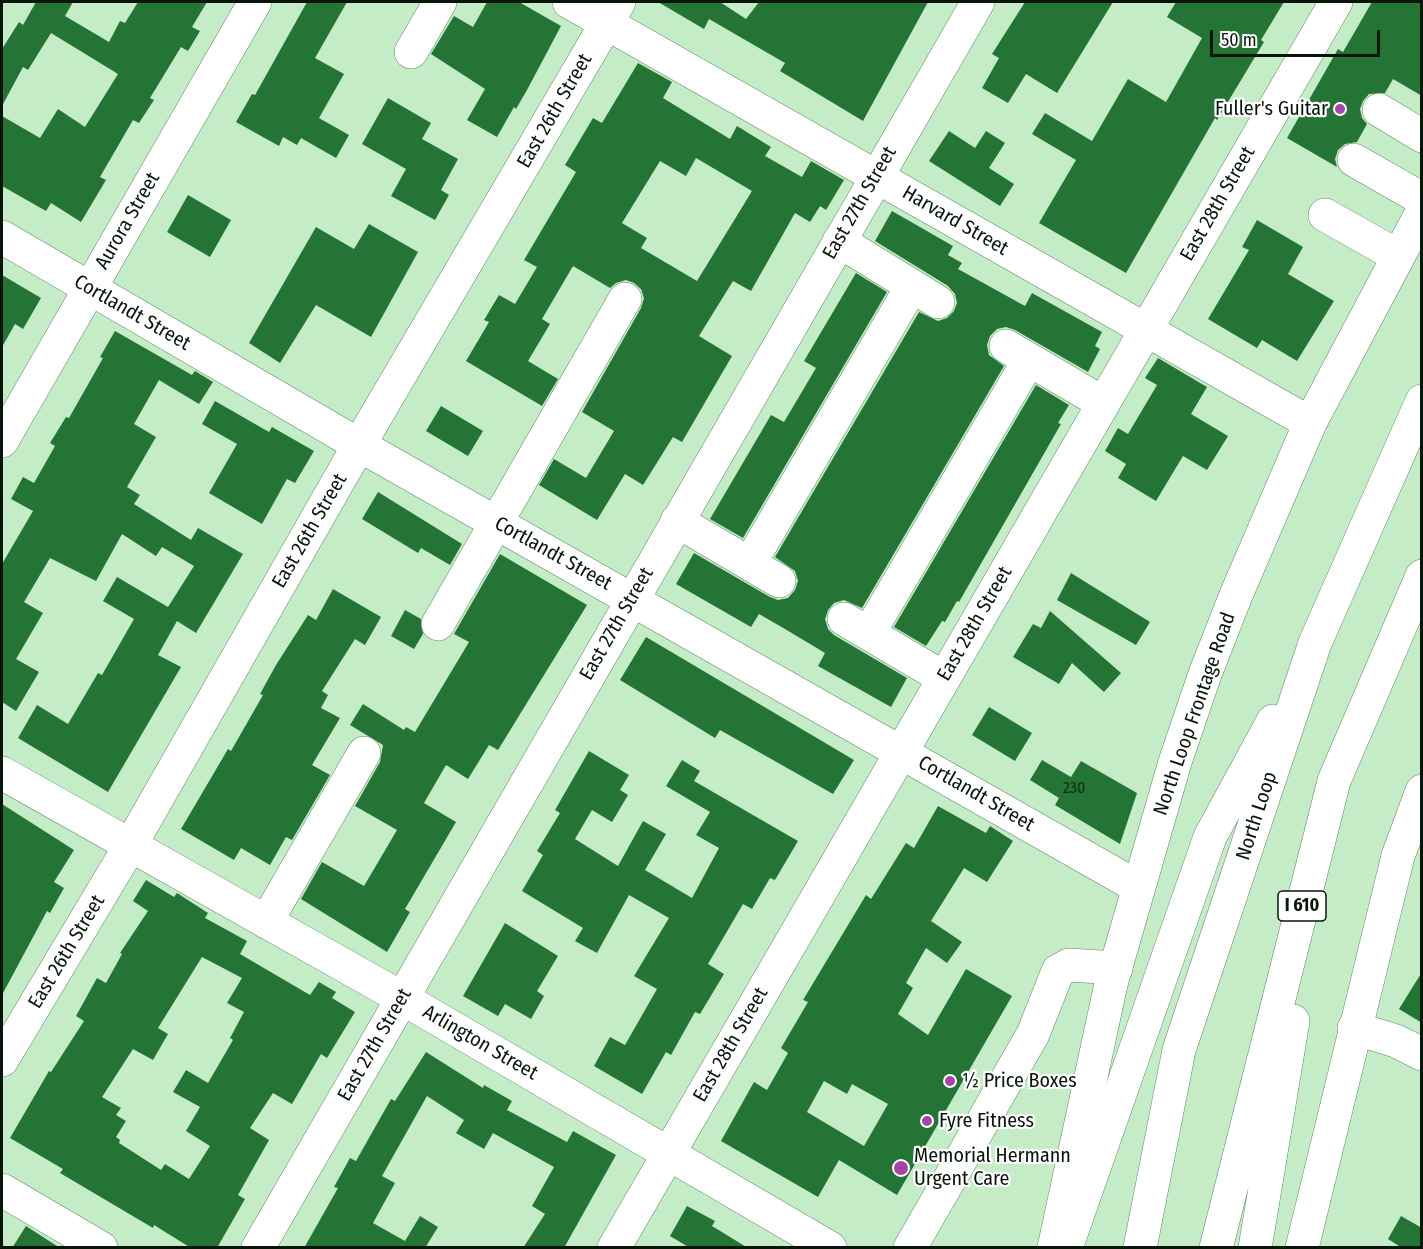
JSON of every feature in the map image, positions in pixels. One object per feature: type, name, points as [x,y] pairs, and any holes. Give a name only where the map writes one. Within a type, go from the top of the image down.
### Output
[{"type":"main road","name":"Aurora Street","points":[[2,441],[255,2]]},
{"type":"main road","points":[[411,52],[440,2]]},
{"type":"main road","name":"Harvard Street","points":[[569,2],[612,12],[876,176],[1310,423]]},
{"type":"main road","name":"East 27th Street","points":[[258,1248],[978,2]]},
{"type":"main road","name":"East 28th Street","points":[[614,1248],[1336,2]]},
{"type":"main road","name":"East 26th Street","points":[[2,1060],[130,846],[359,446],[612,12]]},
{"type":"main road","points":[[1379,110],[1422,135]]},
{"type":"main road","points":[[1354,160],[1422,199]]},
{"type":"main road","name":"North Loop Frontage Road","points":[[1054,1248],[1116,968],[1138,887],[1205,674],[1236,595],[1310,423],[1422,212]]},
{"type":"main road","points":[[1325,215],[1398,256]]},
{"type":"main road","name":"Cortlandt Street","points":[[2,237],[359,446],[632,598],[1138,887]]},
{"type":"main road","points":[[750,563],[925,294],[838,241]]},
{"type":"main road","points":[[438,624],[625,299]]},
{"type":"main road","points":[[944,678],[856,626],[1018,353],[1103,403]]},
{"type":"main road","name":"North Loop","points":[[1140,1248],[1179,1050],[1315,643],[1422,401]]},
{"type":"main road","points":[[677,520],[779,581]]},
{"type":"main road","name":"I 610","points":[[1216,1248],[1334,781],[1422,576]]},
{"type":"main road","points":[[1066,1248],[1210,837],[1315,643]]},
{"type":"main road","points":[[266,922],[364,753]]},
{"type":"main road","name":"Arlington Street","points":[[2,773],[402,998],[830,1248]]},
{"type":"main road","points":[[1255,1248],[1334,781]]},
{"type":"main road","points":[[1302,1248],[1354,1028],[1398,856],[1422,791]]},
{"type":"main road","points":[[910,1248],[1033,1034],[1058,971],[1069,965],[1116,968]]},
{"type":"main road","points":[[1354,1028],[1396,1041],[1422,1054]]},
{"type":"main road","points":[[2,1190],[87,1244]]},
{"type":"building","points":[[36,2],[73,2],[65,16],[109,42],[120,21],[125,23],[138,2],[207,2],[192,27],[200,31],[188,51],[181,47],[150,98],[154,100],[139,123],[133,120],[100,177],[106,180],[81,222],[51,203],[46,211],[2,186],[2,116],[40,138],[58,109],[85,127],[118,74],[51,33],[28,70],[23,67],[2,106],[2,49],[19,22],[23,25]]},
{"type":"building","points":[[307,2],[347,2],[315,58],[344,74],[319,118],[349,135],[336,158],[301,138],[297,145],[283,137],[279,146],[236,122],[252,94],[255,95]]},
{"type":"building","points":[[487,2],[519,2],[561,26],[527,90],[516,109],[514,107],[497,137],[467,120],[485,89],[431,54],[454,16],[473,27]]},
{"type":"building","points":[[658,2],[720,2],[746,19],[759,2],[928,2],[863,121],[780,71],[785,63],[709,19],[704,29]]},
{"type":"building","points":[[1025,2],[1113,2],[1057,93],[1026,74],[1008,103],[982,88],[999,58],[992,54]]},
{"type":"building","points":[[1176,2],[1284,2],[1261,40],[1264,42],[1217,120],[1215,118],[1126,273],[1039,223],[1076,160],[1032,134],[1045,113],[1092,141],[1128,79],[1166,102],[1202,38],[1167,17]]},
{"type":"building","points":[[1372,2],[1422,2],[1422,96],[1393,79],[1385,93],[1369,94],[1360,109],[1362,118],[1367,124],[1357,142],[1345,144],[1338,150],[1335,159],[1337,167],[1287,138],[1338,49],[1343,52]]},
{"type":"building","points":[[638,63],[672,82],[663,98],[730,139],[737,126],[771,147],[765,156],[802,177],[811,161],[844,180],[826,210],[820,206],[810,222],[795,213],[751,291],[733,281],[699,336],[732,356],[682,442],[673,437],[643,485],[625,474],[597,520],[539,485],[554,459],[586,478],[614,431],[582,412],[641,308],[644,298],[641,289],[626,280],[610,288],[573,266],[542,319],[550,324],[528,361],[558,379],[542,406],[466,361],[489,322],[484,320],[499,295],[515,304],[537,267],[524,260],[576,172],[565,165],[593,118],[602,123]],"holes":[[[696,158],[752,191],[697,281],[641,248],[647,238],[622,223],[660,161],[686,176]]]},
{"type":"building","points":[[388,98],[431,123],[422,139],[458,159],[441,190],[449,195],[435,220],[391,196],[406,169],[362,144]]},
{"type":"building","points":[[949,131],[975,148],[986,131],[1005,143],[989,168],[1014,184],[1000,206],[929,161]]},
{"type":"building","points":[[188,195],[231,220],[210,257],[167,232]]},
{"type":"building","points":[[892,211],[953,246],[948,255],[962,263],[958,269],[1025,306],[1032,293],[1102,332],[1095,346],[1100,349],[1088,372],[1015,330],[1006,327],[997,329],[990,336],[987,345],[989,355],[1004,366],[862,608],[844,600],[834,603],[828,610],[825,619],[828,629],[834,635],[907,678],[891,707],[818,666],[825,653],[759,614],[751,627],[676,584],[694,553],[778,600],[788,598],[795,590],[798,581],[795,571],[775,557],[919,312],[938,321],[947,318],[954,311],[957,303],[955,294],[948,286],[875,241]]},
{"type":"building","points":[[1257,220],[1303,247],[1288,274],[1334,301],[1297,361],[1262,340],[1257,348],[1208,319],[1249,250],[1242,247]]},
{"type":"building","points":[[369,224],[418,252],[371,337],[316,305],[280,363],[249,343],[316,227],[354,249]]},
{"type":"building","points":[[856,273],[887,292],[743,538],[710,519],[771,415],[784,422],[816,368],[804,361]]},
{"type":"building","points":[[2,275],[41,298],[23,329],[15,324],[2,347]]},
{"type":"building","points":[[115,331],[192,375],[195,371],[213,382],[199,404],[159,380],[134,424],[156,437],[127,487],[140,495],[134,504],[191,540],[198,528],[243,554],[196,633],[177,621],[158,655],[181,667],[108,792],[18,738],[37,705],[68,724],[98,673],[102,675],[134,619],[103,601],[117,577],[168,607],[194,566],[162,547],[156,556],[122,534],[96,581],[50,558],[24,602],[43,613],[16,659],[39,672],[16,711],[2,702],[2,564],[33,511],[11,499],[23,477],[34,483],[55,446],[50,443],[66,417],[69,418],[103,358],[100,357]]},
{"type":"building","points":[[1158,358],[1207,387],[1191,414],[1228,436],[1207,470],[1183,456],[1156,501],[1118,478],[1126,464],[1105,451],[1118,428],[1128,434],[1157,385],[1145,378]]},
{"type":"building","points":[[1036,385],[1069,405],[1058,423],[1061,424],[959,602],[957,601],[945,622],[942,621],[926,646],[894,627]]},
{"type":"building","points":[[215,401],[269,432],[272,427],[314,451],[295,483],[287,479],[262,524],[209,493],[237,444],[202,424]]},
{"type":"building","points":[[441,406],[483,431],[468,456],[426,431]]},
{"type":"building","points":[[378,492],[462,544],[450,565],[421,548],[418,553],[362,519]]},
{"type":"building","points":[[500,554],[587,605],[498,750],[489,745],[468,779],[446,765],[424,803],[456,822],[405,909],[410,912],[387,952],[301,899],[322,862],[364,886],[397,830],[355,806],[380,762],[383,745],[350,725],[363,704],[404,730],[406,727],[415,732],[469,642],[454,634]]},
{"type":"building","points":[[1071,573],[1150,622],[1136,645],[1057,600]]},
{"type":"building","points":[[333,589],[381,617],[365,645],[355,639],[322,691],[328,695],[321,708],[340,718],[312,765],[330,775],[292,840],[286,837],[270,865],[241,848],[234,860],[181,829],[228,749],[231,751],[263,695],[260,694],[276,665],[308,615],[316,620]]},
{"type":"building","points":[[405,610],[421,619],[423,634],[414,649],[391,636]]},
{"type":"building","points":[[1050,611],[1121,673],[1104,692],[1072,663],[1059,684],[1013,657],[1033,624],[1041,628]]},
{"type":"building","points":[[646,637],[854,760],[833,794],[720,730],[715,738],[620,680]]},
{"type":"building","points":[[989,707],[1032,733],[1015,761],[972,735]]},
{"type":"building","points":[[589,751],[629,775],[620,790],[628,795],[612,822],[592,810],[575,839],[618,866],[643,821],[666,834],[645,870],[692,898],[719,848],[696,835],[710,812],[666,786],[682,760],[700,771],[694,781],[798,841],[775,880],[770,878],[752,909],[743,904],[708,964],[724,974],[700,1014],[695,1012],[671,1055],[666,1052],[642,1094],[594,1066],[610,1037],[625,1045],[657,989],[634,976],[669,918],[629,895],[597,953],[575,941],[583,928],[522,891],[543,855],[537,851],[560,813],[555,810]]},
{"type":"building","points":[[1042,760],[1071,777],[1081,761],[1137,793],[1120,844],[1055,805],[1059,798],[1030,780]]},
{"type":"building","points":[[2,804],[74,850],[54,882],[64,888],[50,913],[47,911],[2,995]]},
{"type":"building","points":[[938,806],[986,833],[990,826],[1013,841],[987,882],[964,868],[931,921],[962,942],[947,963],[926,948],[906,983],[913,988],[898,1014],[928,1035],[966,969],[1012,996],[897,1195],[839,1160],[818,1197],[721,1141],[754,1082],[767,1090],[788,1053],[781,1048],[808,1002],[803,1000],[866,895],[871,899],[906,843],[914,848]],"holes":[[[824,1081],[847,1094],[852,1084],[888,1104],[864,1146],[807,1112]]]},
{"type":"building","points":[[146,880],[174,897],[177,893],[208,913],[205,918],[247,941],[240,954],[310,995],[319,982],[336,992],[332,998],[355,1012],[327,1058],[321,1054],[292,1104],[273,1093],[250,1128],[269,1140],[238,1195],[245,1199],[217,1248],[191,1248],[154,1225],[153,1228],[60,1173],[63,1169],[10,1138],[49,1071],[51,1072],[84,1021],[76,1016],[97,978],[106,983],[122,954],[120,953],[148,911],[133,901]],"holes":[[[202,957],[242,978],[227,1003],[244,1012],[230,1038],[233,1040],[208,1083],[186,1070],[173,1092],[200,1107],[186,1131],[210,1146],[189,1179],[165,1164],[161,1170],[119,1143],[120,1140],[116,1137],[126,1121],[116,1115],[121,1108],[102,1097],[133,1049],[153,1060],[168,1034],[158,1028]]]},
{"type":"building","points":[[505,923],[558,956],[537,991],[544,996],[531,1019],[505,1004],[498,1016],[463,996]]},
{"type":"building","points":[[1422,972],[1422,1023],[1399,1009]]},
{"type":"building","points":[[426,1052],[483,1088],[484,1085],[512,1101],[507,1110],[567,1142],[573,1131],[616,1155],[564,1248],[523,1248],[545,1214],[532,1206],[554,1167],[493,1133],[484,1149],[456,1133],[464,1120],[427,1096],[382,1176],[395,1183],[373,1223],[405,1241],[420,1216],[438,1227],[425,1248],[304,1248],[338,1188],[334,1187],[350,1158],[356,1161],[391,1099],[395,1101]]},
{"type":"building","points":[[687,1206],[715,1221],[712,1226],[748,1248],[690,1248],[670,1236]]},
{"type":"building","points":[[1401,1216],[1422,1228],[1422,1248],[1402,1248],[1388,1239]]},
{"type":"building","points":[[26,1226],[60,1248],[12,1248]]},
{"type":"place","name":"Fuller's Guitar","points":[[1340,109]]},
{"type":"place","name":"½ Price Boxes","points":[[950,1081]]},
{"type":"place","name":"Fyre Fitness","points":[[927,1121]]},
{"type":"place","name":"Memorial Hermann Urgent Care","points":[[901,1168]]}]
